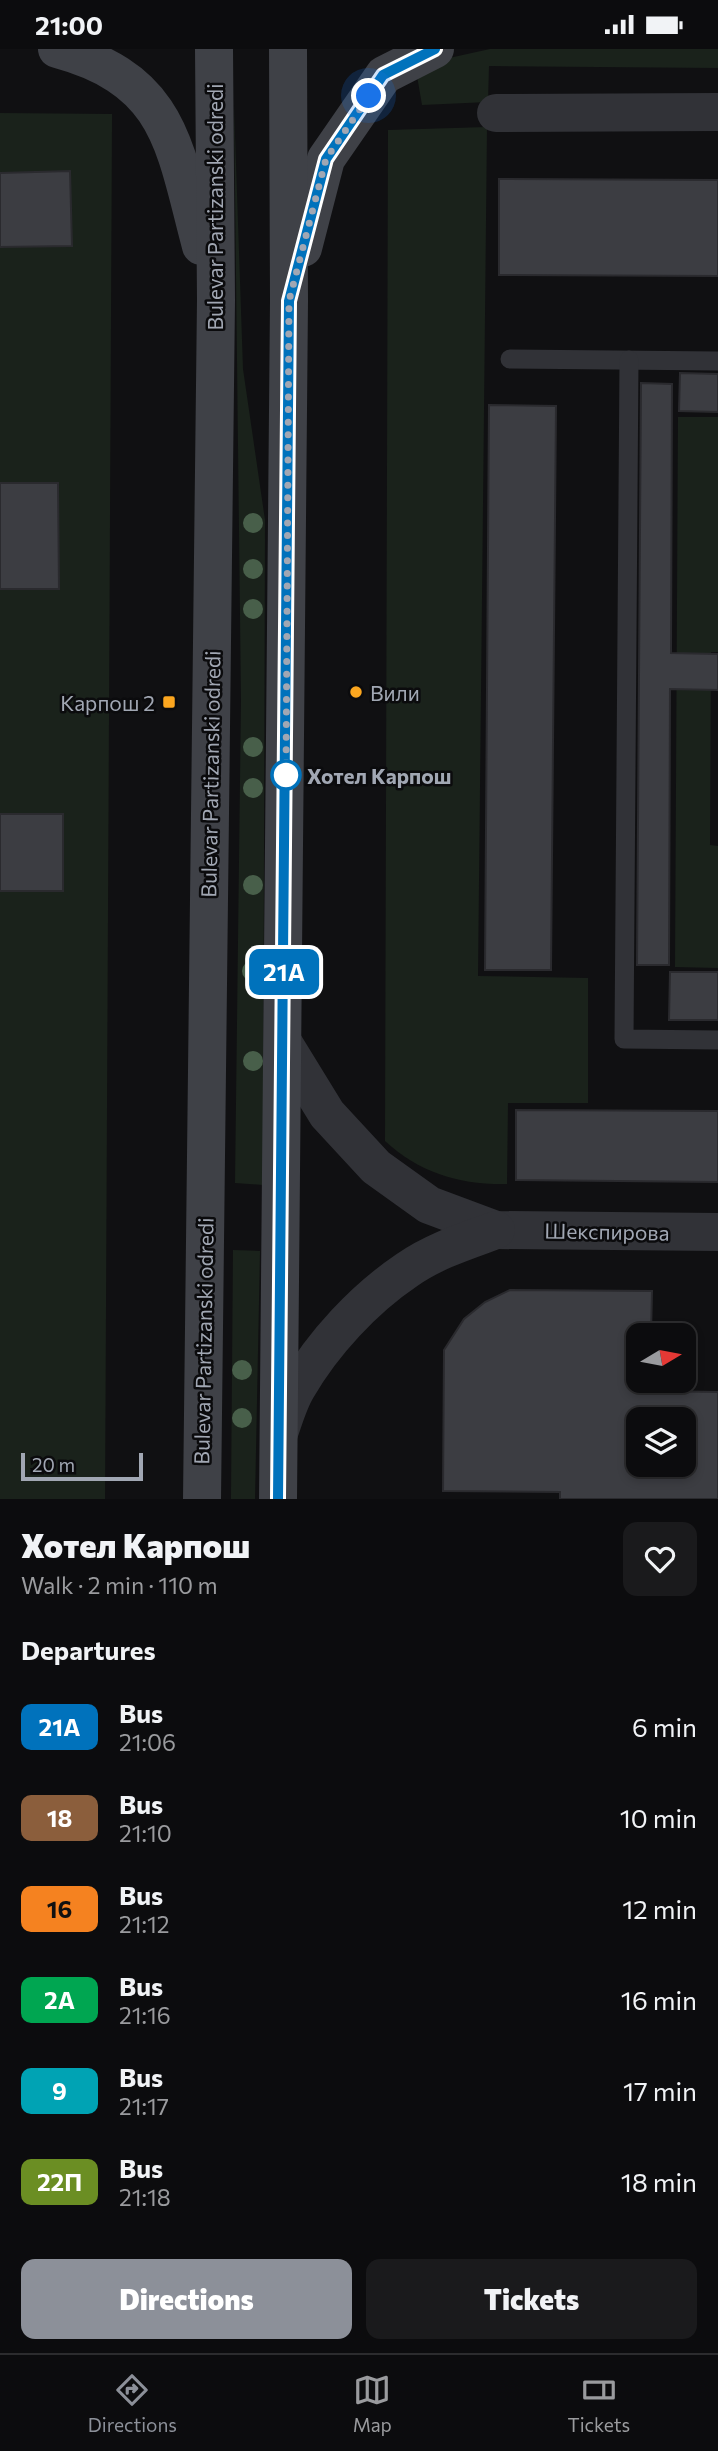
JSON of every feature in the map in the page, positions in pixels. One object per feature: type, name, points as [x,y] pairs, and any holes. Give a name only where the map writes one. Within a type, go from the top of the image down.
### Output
[{"type":"street","points":[[57,49],[92,58],[132,81],[158,110],[177,153],[216,300]]},
{"type":"street","name":"Bulevar Partizanski odredi","points":[[202,1499],[216,300],[214,49]]},
{"type":"street","points":[[278,1499],[284,1044],[288,49]]},
{"type":"street","points":[[289,301],[326,159],[383,75],[435,49]]},
{"type":"street","points":[[496,113],[718,112]]},
{"type":"street","name":"Шекспирова","points":[[284,1044],[327,1114],[376,1167],[429,1205],[496,1230],[718,1232]]},
{"type":"street","name":"Шекспирова","points":[[279,1434],[295,1390],[345,1325],[375,1296],[407,1269],[446,1249],[496,1230]]},
{"type":"lane","points":[[510,359],[718,361]]},
{"type":"lane","points":[[629,360],[624,1039],[718,1040]]},
{"type":"shaded area","points":[[490,49],[718,49],[718,68],[489,66],[488,102],[422,105],[416,70],[440,60]]},
{"type":"shaded area","points":[[234,105],[243,369],[265,520],[263,1185],[235,1183],[241,700]]},
{"type":"shaded area","points":[[0,113],[112,114],[105,1499],[0,1499]]},
{"type":"shaded area","points":[[487,127],[478,976],[588,978],[588,1103],[508,1103],[507,1184],[473,1182],[442,1175],[412,1161],[385,1141],[388,130]]},
{"type":"shaded area","points":[[678,417],[718,417],[718,652],[711,652],[710,845],[718,846],[718,968],[675,967]]},
{"type":"shaded area","points":[[233,1250],[260,1251],[255,1499],[231,1499]]},
{"type":"building","points":[[70,171],[72,246],[0,247],[0,173]]},
{"type":"building","points":[[499,179],[718,180],[718,276],[499,275]]},
{"type":"building","points":[[680,373],[718,374],[718,412],[679,411]]},
{"type":"building","points":[[641,383],[672,384],[671,653],[718,654],[718,690],[670,689],[669,965],[637,965]]},
{"type":"building","points":[[489,405],[556,406],[551,970],[485,970]]},
{"type":"building","points":[[0,483],[58,483],[59,589],[0,589]]},
{"type":"building","points":[[0,814],[63,814],[63,891],[0,891]]},
{"type":"building","points":[[670,972],[718,972],[718,1020],[669,1020]]},
{"type":"building","points":[[516,1110],[718,1111],[718,1182],[516,1180]]},
{"type":"building","points":[[510,1290],[652,1291],[651,1323],[626,1323],[626,1393],[718,1392],[718,1499],[560,1499],[560,1492],[443,1491],[444,1350],[464,1319],[485,1302]]},
{"type":"bus line","name":"21A","points":[[278,1499],[289,301],[326,159],[383,75],[435,49]]},
{"type":"place","name":"Вили","points":[[356,692]]},
{"type":"place","name":"Карпош 2","points":[[169,702]]},
{"type":"place","name":"Хотел Карпош","points":[[286,775]]},
{"type":"route","points":[[286,775],[289,301],[326,159],[369,96]]}]
